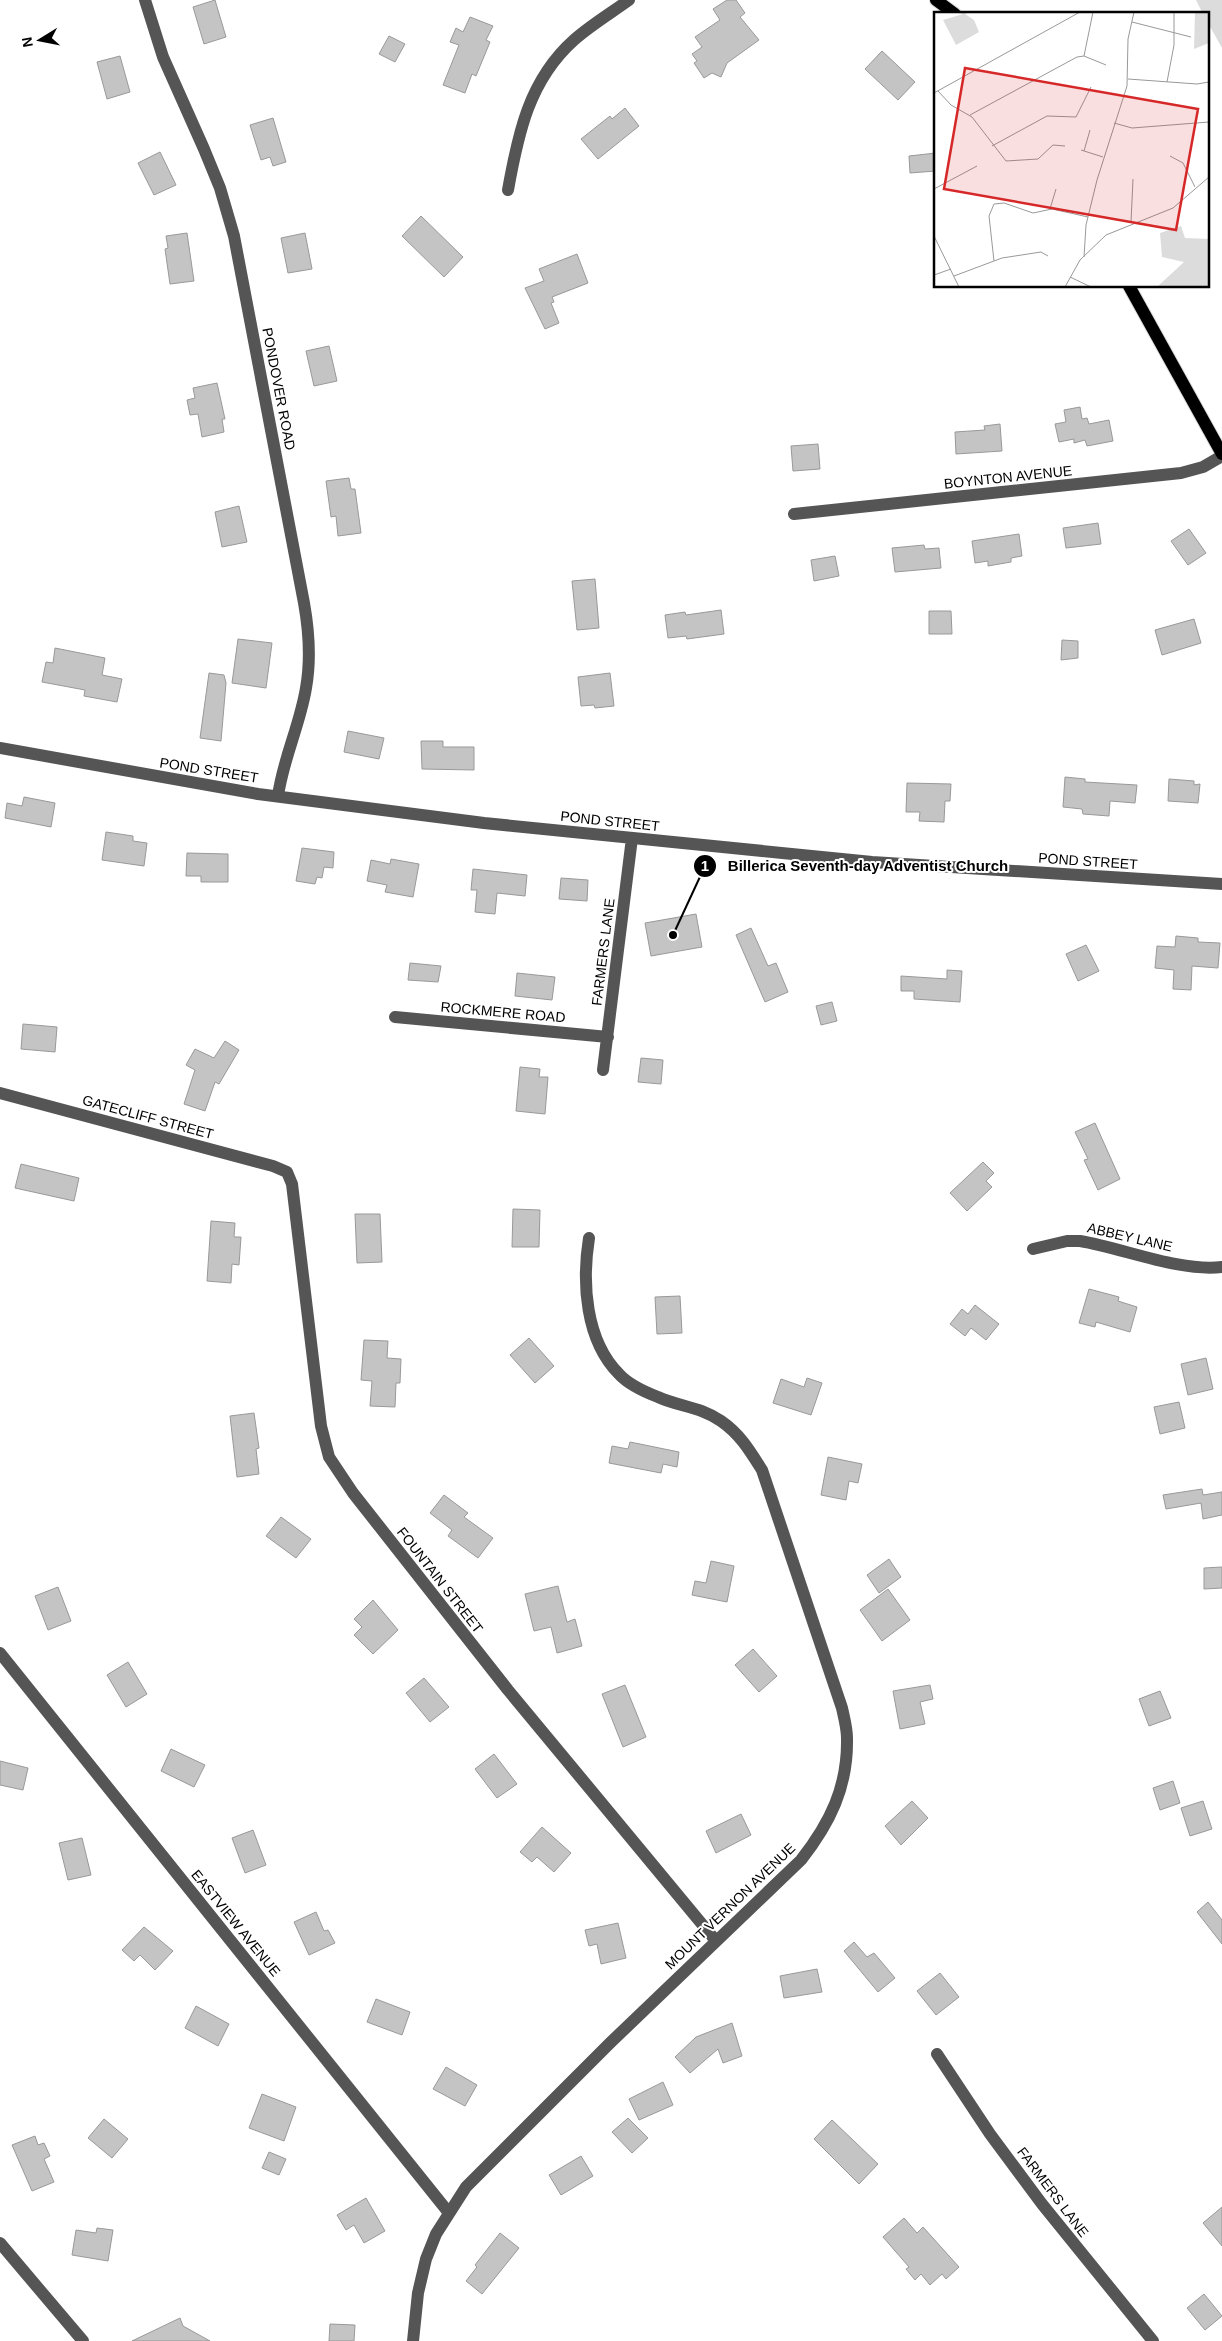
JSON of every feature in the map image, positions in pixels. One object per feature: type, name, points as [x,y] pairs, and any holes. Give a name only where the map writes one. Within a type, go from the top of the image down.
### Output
[{"type":"main road","points":[[936,0],[952,12]]},
{"type":"main road","points":[[1130,288],[1222,455]]},
{"type":"street","name":"PONDOVER ROAD","points":[[145,0],[163,57],[208,156],[220,188],[234,236],[306,613],[308,642],[306,689],[282,770],[278,796]]},
{"type":"street","points":[[508,190],[519,130],[524,114],[539,82],[572,41],[629,0]]},
{"type":"street","name":"BOYNTON AVENUE","points":[[794,514],[1181,473],[1203,467],[1222,455]]},
{"type":"street","name":"POND STREET","points":[[0,748],[178,781],[413,815],[862,861],[1222,884]]},
{"type":"street","name":"FARMERS LANE","points":[[604,1070],[632,838]]},
{"type":"street","name":"ROCKMERE ROAD","points":[[395,1017],[608,1038]]},
{"type":"street","name":"GATECLIFF STREET","points":[[0,1093],[273,1166],[286,1172]]},
{"type":"street","name":"FOUNTAIN STREET","points":[[286,1172],[292,1184],[321,1426],[330,1457],[353,1493],[508,1690],[716,1941]]},
{"type":"street","name":"MOUNT VERNON AVENUE","points":[[413,2341],[418,2293],[426,2259],[436,2234],[466,2187],[482,2169],[801,1860],[821,1834],[834,1810],[841,1785],[847,1738],[842,1708],[762,1470],[741,1437],[721,1421],[698,1408],[659,1398],[634,1385],[619,1374],[603,1354],[589,1311],[585,1288],[589,1238]]},
{"type":"street","name":"ABBEY LANE","points":[[1033,1249],[1067,1241],[1080,1241],[1171,1262],[1206,1268],[1222,1267]]},
{"type":"street","name":"EASTVIEW AVENUE","points":[[0,1653],[450,2213]]},
{"type":"street","name":"FARMERS LANE","points":[[937,2054],[990,2134],[1042,2204],[1153,2341]]},
{"type":"street","points":[[0,2243],[83,2341]]},
{"type":"shaded area","points":[[1196,0],[1222,0],[1222,48],[1210,27],[1210,12],[1202,12]]},
{"type":"building","points":[[215,0],[226,37],[204,44],[193,7]]},
{"type":"building","points":[[727,0],[736,0],[745,13],[740,17],[759,40],[727,63],[721,77],[712,73],[704,78],[694,63],[697,61],[692,54],[702,47],[695,37],[720,20],[713,9]]},
{"type":"building","points":[[470,17],[493,26],[486,40],[490,42],[476,76],[472,74],[465,93],[443,85],[459,45],[450,42],[456,28],[463,32]]},
{"type":"building","points":[[389,36],[405,44],[395,62],[379,54]]},
{"type":"building","points":[[882,51],[915,82],[898,100],[865,69]]},
{"type":"building","points":[[120,56],[130,92],[107,99],[97,62]]},
{"type":"building","points":[[625,108],[639,126],[598,159],[581,139],[610,116],[612,119]]},
{"type":"building","points":[[273,118],[286,162],[273,166],[270,157],[261,160],[250,125]]},
{"type":"building","points":[[160,152],[176,185],[154,195],[138,163]]},
{"type":"building","points":[[934,153],[934,171],[910,173],[909,156]]},
{"type":"building","points":[[421,216],[463,257],[444,277],[402,236]]},
{"type":"building","points":[[187,233],[194,281],[170,284],[165,249],[168,248],[166,236]]},
{"type":"building","points":[[305,233],[312,269],[288,273],[281,238]]},
{"type":"building","points":[[577,254],[588,283],[552,297],[554,302],[551,303],[559,323],[545,329],[525,288],[544,281],[539,269]]},
{"type":"building","points":[[329,346],[337,381],[314,386],[306,351]]},
{"type":"building","points":[[217,383],[225,419],[222,419],[224,432],[202,437],[198,414],[190,415],[187,400],[195,398],[193,388]]},
{"type":"building","points":[[1080,407],[1082,419],[1087,418],[1089,424],[1109,420],[1113,441],[1087,446],[1085,440],[1074,443],[1074,439],[1059,442],[1055,424],[1066,422],[1064,410]]},
{"type":"building","points":[[1000,424],[1002,451],[956,454],[955,432],[985,430],[984,426]]},
{"type":"building","points":[[818,444],[820,469],[793,471],[791,446]]},
{"type":"building","points":[[349,478],[351,489],[355,489],[361,533],[338,536],[336,516],[331,517],[326,481]]},
{"type":"building","points":[[239,506],[247,542],[222,547],[215,512]]},
{"type":"building","points":[[1098,523],[1101,544],[1066,548],[1063,528]]},
{"type":"building","points":[[1189,529],[1206,553],[1188,565],[1171,541]]},
{"type":"building","points":[[1019,534],[1022,556],[1011,558],[1011,562],[988,566],[988,561],[975,563],[972,541]]},
{"type":"building","points":[[924,545],[925,549],[939,548],[941,568],[895,572],[892,548]]},
{"type":"building","points":[[835,556],[839,576],[814,581],[811,560]]},
{"type":"building","points":[[595,579],[599,628],[577,630],[572,581]]},
{"type":"building","points":[[721,610],[724,634],[687,639],[686,636],[668,638],[665,615],[685,612],[686,615]]},
{"type":"building","points":[[929,611],[951,611],[952,634],[929,634]]},
{"type":"building","points":[[1194,619],[1201,643],[1162,655],[1155,630]]},
{"type":"building","points":[[238,639],[272,643],[266,688],[232,683]]},
{"type":"building","points":[[1062,640],[1078,641],[1078,658],[1061,660]]},
{"type":"building","points":[[55,648],[105,658],[102,675],[122,679],[117,702],[84,696],[85,690],[42,682],[46,662],[53,663]]},
{"type":"building","points":[[209,673],[224,675],[226,683],[221,741],[200,738]]},
{"type":"building","points":[[610,673],[614,706],[595,708],[594,705],[581,706],[578,677]]},
{"type":"building","points":[[348,731],[384,738],[379,759],[344,752]]},
{"type":"building","points":[[421,741],[443,741],[443,747],[474,747],[474,770],[422,769]]},
{"type":"building","points":[[1065,777],[1085,779],[1085,782],[1137,785],[1135,803],[1110,801],[1109,816],[1083,814],[1082,809],[1063,807]]},
{"type":"building","points":[[1169,779],[1194,781],[1194,785],[1200,784],[1198,803],[1168,801]]},
{"type":"building","points":[[907,783],[951,784],[950,801],[945,801],[944,822],[919,821],[920,812],[906,812]]},
{"type":"building","points":[[24,797],[55,803],[51,827],[5,818],[7,803],[22,806]]},
{"type":"building","points":[[106,832],[133,836],[133,841],[147,843],[144,866],[102,860]]},
{"type":"building","points":[[302,848],[334,852],[333,868],[324,867],[322,878],[317,877],[315,884],[296,881]]},
{"type":"building","points":[[187,853],[228,854],[228,882],[201,882],[201,876],[186,876]]},
{"type":"building","points":[[391,859],[419,864],[413,897],[385,892],[387,885],[367,881],[371,860],[390,864]]},
{"type":"building","points":[[473,869],[527,875],[525,896],[497,893],[495,914],[475,912],[477,890],[471,890]]},
{"type":"building","points":[[561,878],[588,880],[587,901],[559,899]]},
{"type":"building","points":[[696,914],[702,947],[651,956],[645,923]]},
{"type":"building","points":[[751,928],[768,966],[776,963],[788,992],[765,1002],[736,935]]},
{"type":"building","points":[[1176,936],[1198,938],[1198,942],[1220,943],[1218,968],[1192,966],[1191,990],[1173,989],[1174,970],[1155,968],[1157,946],[1175,947]]},
{"type":"building","points":[[1086,945],[1099,971],[1078,981],[1066,954]]},
{"type":"building","points":[[410,963],[441,966],[438,982],[408,980]]},
{"type":"building","points":[[947,970],[962,971],[960,1002],[914,999],[914,991],[901,991],[901,976],[947,979]]},
{"type":"building","points":[[517,973],[555,977],[552,1000],[515,996]]},
{"type":"building","points":[[832,1002],[837,1021],[821,1025],[816,1006]]},
{"type":"building","points":[[23,1024],[57,1027],[55,1052],[21,1049]]},
{"type":"building","points":[[225,1041],[239,1050],[219,1084],[215,1082],[205,1111],[184,1104],[195,1070],[186,1065],[195,1049],[214,1058]]},
{"type":"building","points":[[641,1058],[663,1060],[661,1084],[638,1082]]},
{"type":"building","points":[[520,1067],[540,1069],[539,1077],[548,1077],[545,1114],[516,1111]]},
{"type":"building","points":[[1095,1123],[1120,1179],[1098,1190],[1084,1160],[1088,1159],[1075,1132]]},
{"type":"building","points":[[983,1162],[994,1173],[986,1181],[992,1187],[967,1211],[950,1193]]},
{"type":"building","points":[[21,1164],[79,1178],[74,1201],[15,1188]]},
{"type":"building","points":[[513,1209],[540,1210],[539,1247],[512,1247]]},
{"type":"building","points":[[355,1214],[380,1214],[382,1262],[357,1263]]},
{"type":"building","points":[[211,1221],[235,1223],[234,1237],[241,1237],[239,1265],[232,1264],[231,1283],[207,1281]]},
{"type":"building","points":[[1089,1289],[1119,1297],[1118,1301],[1137,1307],[1130,1332],[1096,1322],[1095,1327],[1079,1323]]},
{"type":"building","points":[[680,1296],[682,1333],[657,1334],[655,1297]]},
{"type":"building","points":[[975,1305],[999,1324],[986,1340],[971,1328],[965,1336],[950,1324],[962,1309],[968,1314]]},
{"type":"building","points":[[529,1338],[554,1366],[535,1383],[510,1355]]},
{"type":"building","points":[[364,1340],[388,1341],[387,1358],[401,1359],[400,1383],[396,1383],[395,1407],[370,1406],[372,1381],[361,1380]]},
{"type":"building","points":[[1206,1358],[1213,1389],[1188,1395],[1181,1364]]},
{"type":"building","points":[[807,1378],[822,1383],[811,1415],[773,1403],[781,1379],[804,1387]]},
{"type":"building","points":[[1179,1402],[1185,1428],[1160,1434],[1154,1407]]},
{"type":"building","points":[[254,1413],[259,1448],[256,1449],[259,1474],[237,1477],[230,1416]]},
{"type":"building","points":[[630,1442],[679,1452],[677,1467],[663,1464],[661,1473],[609,1463],[612,1446],[628,1449]]},
{"type":"building","points":[[828,1457],[862,1464],[858,1483],[849,1481],[846,1500],[821,1495]]},
{"type":"building","points":[[1202,1489],[1203,1495],[1222,1492],[1222,1515],[1203,1519],[1201,1503],[1166,1509],[1163,1495]]},
{"type":"building","points":[[444,1495],[468,1513],[464,1517],[493,1538],[478,1558],[448,1536],[452,1530],[430,1513]]},
{"type":"building","points":[[281,1517],[311,1539],[296,1558],[266,1536]]},
{"type":"building","points":[[889,1559],[901,1577],[879,1593],[867,1575]]},
{"type":"building","points":[[711,1561],[734,1566],[727,1602],[692,1595],[695,1581],[706,1583]]},
{"type":"building","points":[[1222,1567],[1222,1588],[1204,1589],[1204,1568]]},
{"type":"building","points":[[558,1586],[567,1622],[575,1619],[582,1646],[557,1653],[551,1627],[534,1631],[525,1594]]},
{"type":"building","points":[[58,1587],[71,1621],[48,1630],[35,1596]]},
{"type":"building","points":[[888,1589],[910,1620],[882,1641],[860,1610]]},
{"type":"building","points":[[373,1600],[398,1630],[373,1654],[354,1635],[362,1627],[354,1619]]},
{"type":"building","points":[[753,1649],[777,1676],[759,1692],[735,1665]]},
{"type":"building","points":[[128,1662],[147,1694],[126,1707],[107,1675]]},
{"type":"building","points":[[424,1678],[449,1707],[430,1722],[406,1693]]},
{"type":"building","points":[[625,1685],[646,1737],[623,1747],[602,1694]]},
{"type":"building","points":[[930,1685],[933,1699],[920,1702],[925,1724],[900,1729],[893,1691]]},
{"type":"building","points":[[1160,1691],[1171,1718],[1149,1726],[1139,1699]]},
{"type":"building","points":[[171,1749],[205,1765],[194,1787],[161,1771]]},
{"type":"building","points":[[494,1754],[517,1784],[497,1798],[475,1769]]},
{"type":"building","points":[[0,1761],[28,1768],[23,1790],[0,1785]]},
{"type":"building","points":[[1173,1781],[1180,1803],[1160,1810],[1153,1788]]},
{"type":"building","points":[[912,1801],[928,1818],[901,1845],[885,1826]]},
{"type":"building","points":[[1203,1801],[1212,1829],[1190,1836],[1181,1808]]},
{"type":"building","points":[[741,1814],[751,1835],[716,1853],[706,1831]]},
{"type":"building","points":[[542,1827],[571,1853],[554,1872],[537,1857],[532,1862],[520,1852]]},
{"type":"building","points":[[253,1830],[266,1865],[245,1873],[232,1838]]},
{"type":"building","points":[[82,1838],[91,1875],[68,1880],[59,1843]]},
{"type":"building","points":[[1208,1902],[1222,1920],[1222,1944],[1197,1912]]},
{"type":"building","points":[[316,1912],[324,1931],[328,1930],[335,1943],[309,1955],[294,1922]]},
{"type":"building","points":[[618,1923],[626,1958],[601,1964],[597,1944],[589,1946],[585,1930]]},
{"type":"building","points":[[144,1927],[173,1951],[155,1970],[140,1955],[134,1961],[122,1950]]},
{"type":"building","points":[[854,1942],[867,1957],[874,1953],[895,1978],[878,1992],[844,1951]]},
{"type":"building","points":[[817,1969],[822,1992],[784,1998],[780,1976]]},
{"type":"building","points":[[940,1973],[959,1997],[936,2015],[917,1991]]},
{"type":"building","points":[[376,1999],[410,2012],[402,2035],[367,2022]]},
{"type":"building","points":[[196,2006],[229,2024],[218,2046],[185,2028]]},
{"type":"building","points":[[732,2023],[742,2056],[723,2063],[718,2049],[690,2073],[675,2057],[696,2037]]},
{"type":"building","points":[[446,2067],[477,2085],[465,2106],[433,2089]]},
{"type":"building","points":[[663,2082],[673,2105],[639,2120],[629,2099]]},
{"type":"building","points":[[262,2094],[296,2107],[284,2141],[249,2128]]},
{"type":"building","points":[[628,2118],[648,2138],[632,2153],[612,2132]]},
{"type":"building","points":[[104,2119],[128,2139],[112,2158],[88,2138]]},
{"type":"building","points":[[832,2120],[878,2164],[859,2184],[814,2139]]},
{"type":"building","points":[[35,2136],[38,2145],[44,2143],[50,2156],[44,2159],[54,2182],[32,2191],[12,2145]]},
{"type":"building","points":[[269,2152],[286,2159],[279,2175],[262,2168]]},
{"type":"building","points":[[581,2156],[593,2176],[561,2195],[549,2175]]},
{"type":"building","points":[[366,2198],[385,2231],[364,2243],[354,2225],[346,2230],[337,2215]]},
{"type":"building","points":[[1222,2207],[1222,2246],[1203,2223]]},
{"type":"building","points":[[904,2218],[917,2233],[923,2227],[959,2267],[946,2279],[942,2274],[930,2285],[921,2274],[915,2280],[906,2269],[909,2267],[883,2237]]},
{"type":"building","points":[[97,2228],[113,2230],[108,2261],[72,2255],[76,2230],[96,2233]]},
{"type":"building","points":[[500,2233],[519,2248],[482,2294],[466,2281],[477,2267],[475,2265]]},
{"type":"building","points":[[1204,2294],[1222,2316],[1205,2330],[1187,2308]]},
{"type":"building","points":[[180,2318],[183,2326],[210,2341],[132,2341]]},
{"type":"building","points":[[330,2324],[355,2325],[354,2341],[329,2341]]},
{"type":"place","name":"Billerica Seventh-day Adventist Church","points":[[673,935]]}]
